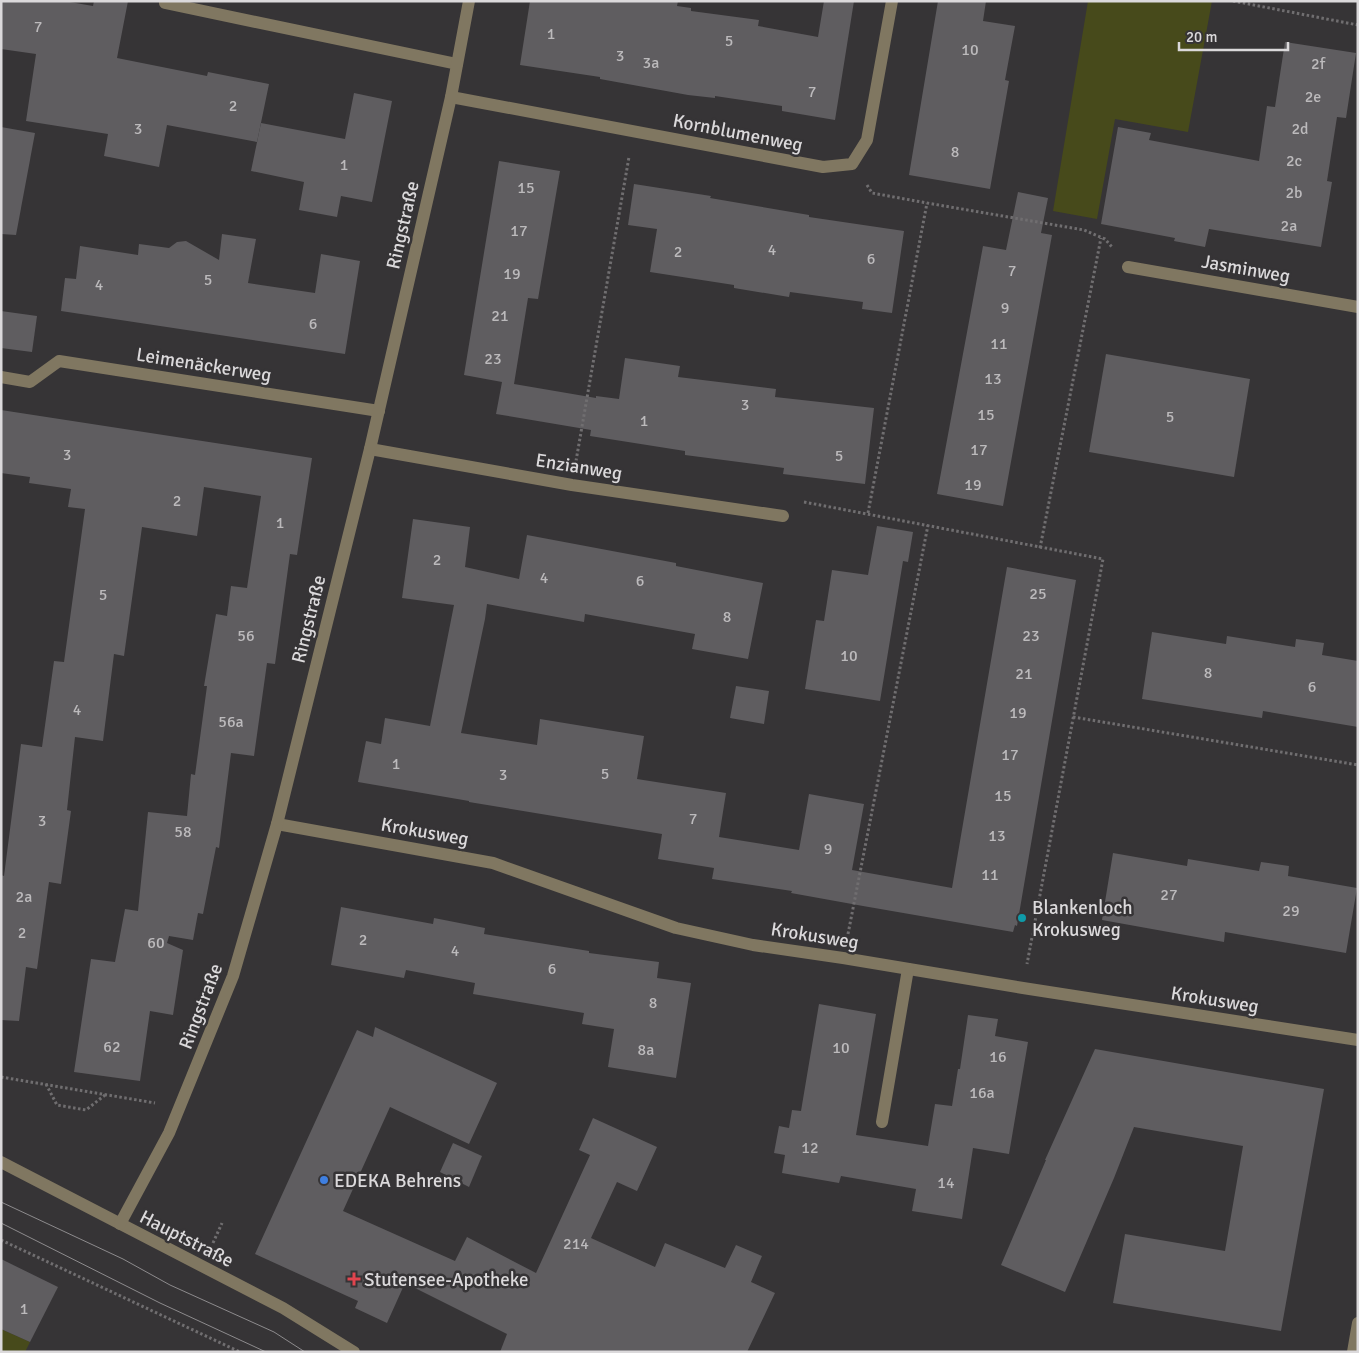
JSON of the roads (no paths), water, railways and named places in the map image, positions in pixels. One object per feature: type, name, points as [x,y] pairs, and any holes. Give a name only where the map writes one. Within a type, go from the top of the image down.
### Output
[{"type":"street","name":"Ringstraße","points":[[120,1224],[170,1133],[233,976],[277,824],[379,411],[451,97],[469,1]]},
{"type":"street","name":"Kornblumenweg","points":[[451,97],[823,167],[852,164],[867,140],[892,1]]},
{"type":"street","points":[[165,3],[457,64]]},
{"type":"street","name":"Jasminweg","points":[[1128,267],[1358,307]]},
{"type":"street","name":"Leimenäckerweg","points":[[1,377],[30,382],[59,361],[379,411]]},
{"type":"street","name":"Enzianweg","points":[[370,449],[572,485],[783,516]]},
{"type":"street","name":"Krokusweg","points":[[277,824],[493,863],[676,928],[753,945],[1358,1040]]},
{"type":"street","points":[[882,1122],[908,969]]},
{"type":"street","name":"Hauptstraße","points":[[1,1162],[283,1308],[354,1352]]},
{"type":"street","points":[[1353,1352],[1358,1323]]},
{"type":"tram line","points":[[1,1202],[123,1259],[170,1285],[274,1332],[305,1352]]},
{"type":"tram line","points":[[1,1223],[160,1303],[266,1352]]},
{"type":"place","name":"Blankenloch Krokusweg","points":[[1022,918]]},
{"type":"place","name":"EDEKA Behrens","points":[[324,1180]]},
{"type":"place","name":"Stutensee-Apotheke","points":[[354,1279]]}]
